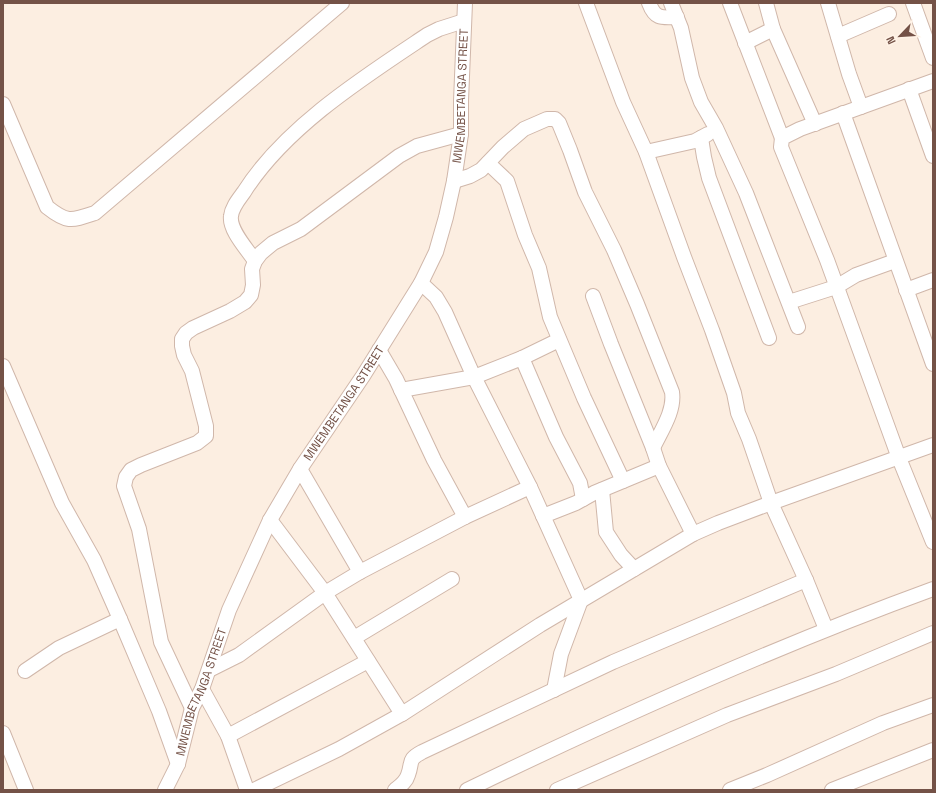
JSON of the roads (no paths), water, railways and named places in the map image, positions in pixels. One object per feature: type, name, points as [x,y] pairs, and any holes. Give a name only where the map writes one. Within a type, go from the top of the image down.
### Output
[{"type":"street","points":[[3,104],[47,207],[60,217],[75,220],[95,213],[342,3]]},
{"type":"street","name":"MWEMBETANGA STREET","points":[[165,790],[178,764],[192,708],[202,689],[229,610],[270,520],[300,469],[379,350],[421,283],[436,252],[454,181],[461,134],[465,3]]},
{"type":"street","points":[[586,3],[623,102],[646,152],[712,330],[734,393],[738,413],[749,439],[771,503],[806,580],[826,629]]},
{"type":"street","points":[[649,3],[656,15],[663,17],[676,17]]},
{"type":"street","points":[[671,3],[684,39],[686,56],[701,102],[716,128],[746,192],[798,327]]},
{"type":"street","points":[[730,3],[782,138],[781,147],[827,260],[898,458],[933,542]]},
{"type":"street","points":[[766,3],[773,30],[815,124]]},
{"type":"street","points":[[828,3],[861,107]]},
{"type":"street","points":[[913,3],[933,58]]},
{"type":"street","points":[[838,36],[889,14]]},
{"type":"street","points":[[255,261],[235,232],[232,225],[231,216],[234,208],[250,182],[278,150],[313,116],[364,78],[427,35],[438,29],[464,21]]},
{"type":"street","points":[[745,43],[773,30]]},
{"type":"street","points":[[782,138],[843,113],[933,81]]},
{"type":"street","points":[[909,89],[933,156]]},
{"type":"street","points":[[843,113],[895,261],[931,354]]},
{"type":"street","points":[[454,181],[470,176],[481,170],[503,147],[524,129],[547,119],[555,119],[559,123],[585,192],[623,270],[672,392],[673,400],[671,408],[653,448]]},
{"type":"street","points":[[646,152],[683,145],[701,138],[716,128]]},
{"type":"street","points":[[192,708],[161,642],[139,529],[124,486],[126,477],[131,470],[141,464],[197,443],[206,436],[206,426],[192,371],[184,355],[182,339],[186,333],[193,328],[230,311],[245,302],[251,295],[253,285],[252,269],[255,261],[261,252],[273,243],[301,229],[399,156],[417,146],[461,134]]},
{"type":"street","points":[[701,138],[704,157],[710,178],[769,338]]},
{"type":"street","points":[[488,163],[507,181],[525,235],[539,268],[550,317],[584,398],[623,481]]},
{"type":"street","points":[[789,302],[836,287],[856,275],[895,261]]},
{"type":"street","points":[[906,290],[933,280]]},
{"type":"street","points":[[421,283],[436,297],[445,312],[474,377],[544,516],[581,600],[561,654],[554,690]]},
{"type":"street","points":[[593,296],[610,344],[659,466],[693,534]]},
{"type":"street","points":[[401,390],[474,377],[522,358],[559,340]]},
{"type":"street","points":[[379,350],[401,390],[434,460],[465,517]]},
{"type":"street","points":[[522,358],[556,436],[580,482],[583,499]]},
{"type":"street","points":[[3,366],[62,503],[94,560],[120,619],[159,711],[178,764]]},
{"type":"street","points":[[254,790],[339,749],[402,714],[540,625],[693,534],[771,503],[933,445]]},
{"type":"street","points":[[544,516],[659,466]]},
{"type":"street","points":[[300,469],[360,572]]},
{"type":"street","points":[[209,670],[239,655],[325,593],[360,572],[465,517],[530,487]]},
{"type":"street","points":[[602,490],[606,532],[621,555],[634,569]]},
{"type":"street","points":[[270,520],[325,593],[402,714]]},
{"type":"street","points":[[354,638],[452,579]]},
{"type":"street","points":[[395,790],[404,784],[408,776],[410,763],[414,756],[642,649],[806,580]]},
{"type":"street","points":[[467,790],[662,698],[826,629],[933,589]]},
{"type":"street","points":[[25,670],[59,648],[120,619]]},
{"type":"street","points":[[557,790],[727,715],[836,674],[933,633]]},
{"type":"street","points":[[228,736],[368,660]]},
{"type":"street","points":[[202,689],[228,736],[247,790]]},
{"type":"street","points":[[730,790],[883,723],[933,705]]},
{"type":"street","points":[[3,733],[26,790]]},
{"type":"street","points":[[832,790],[856,786],[933,750]]}]
